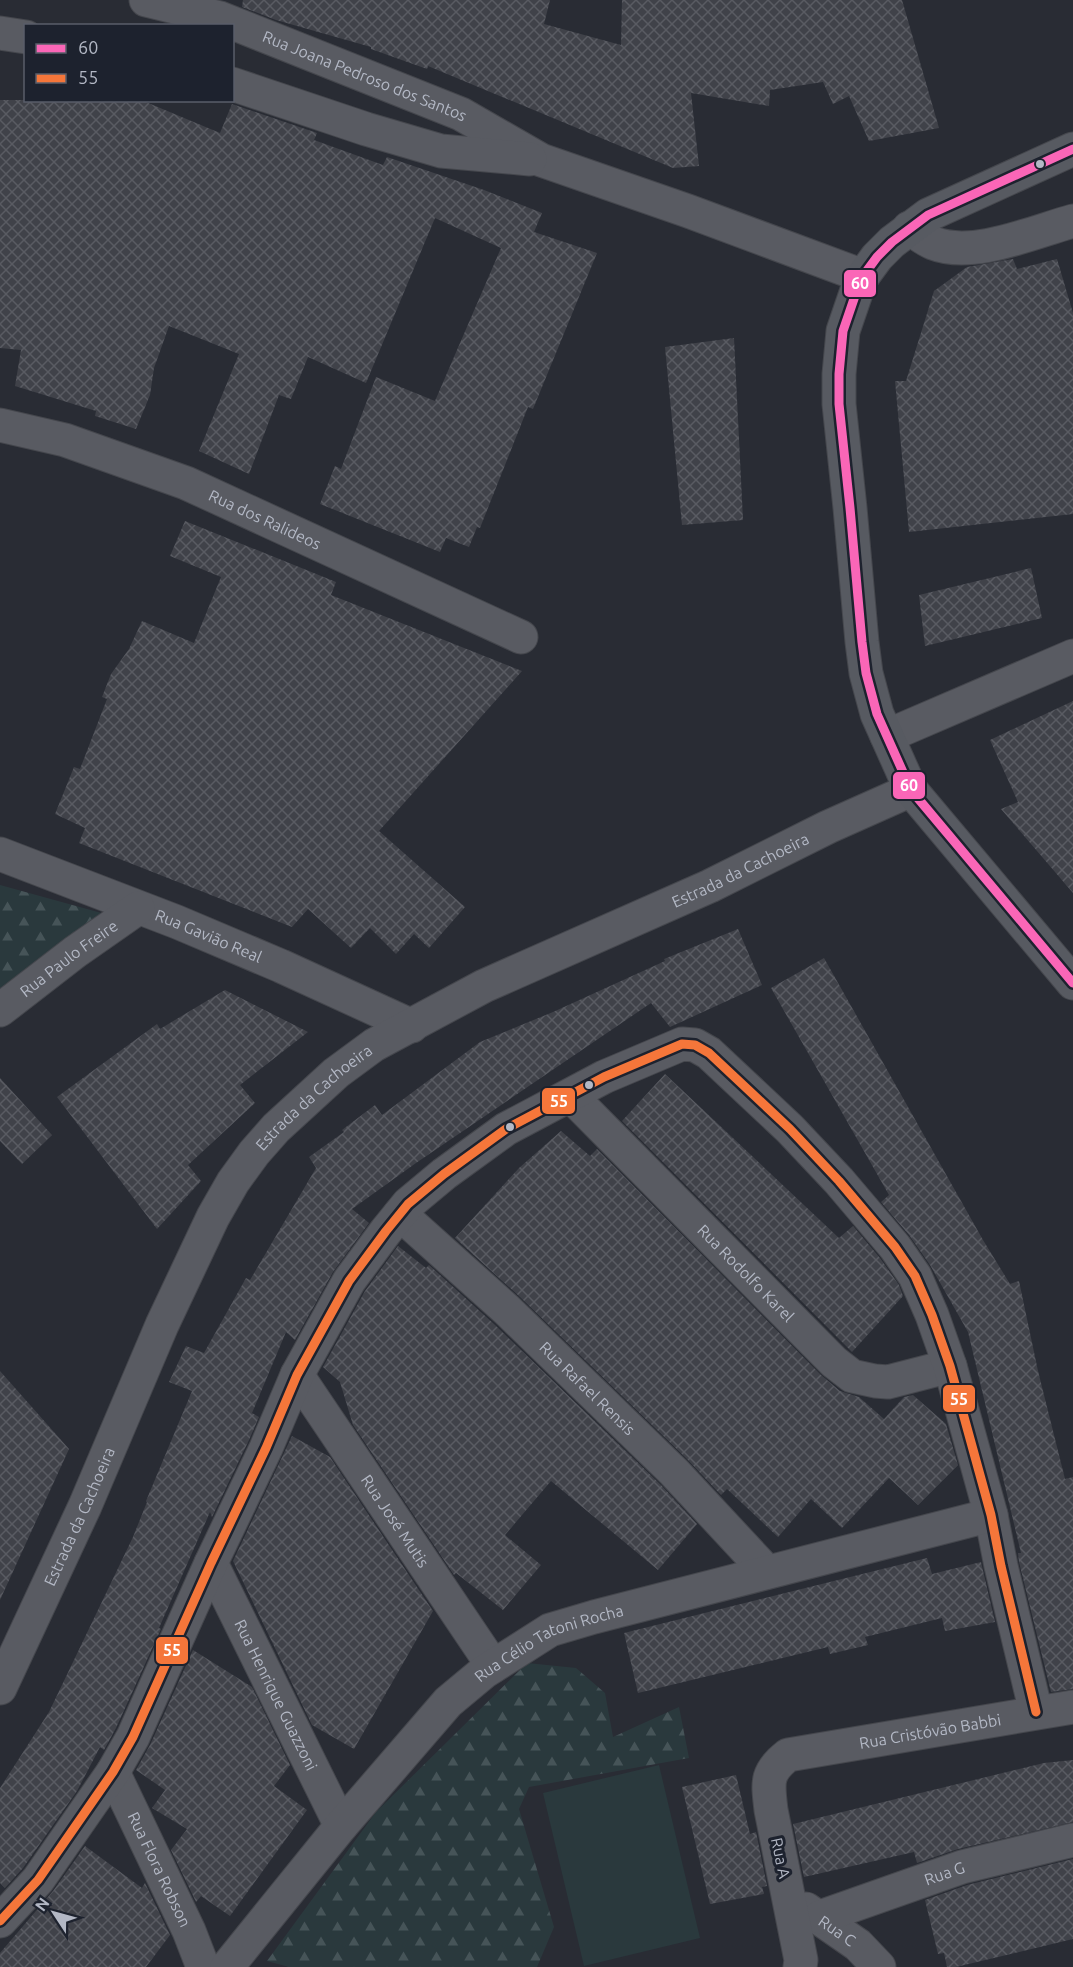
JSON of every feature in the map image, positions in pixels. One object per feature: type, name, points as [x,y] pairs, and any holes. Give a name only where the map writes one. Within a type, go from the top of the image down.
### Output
[{"type":"main road","points":[[1073,149],[928,215],[909,228],[877,257],[863,276],[843,331],[839,404],[866,673],[877,714],[911,790],[1073,983]]},
{"type":"street","name":"Rua Joana Pedroso dos Santos","points":[[146,0],[220,18],[461,114],[541,160],[688,211],[863,276]]},
{"type":"street","points":[[0,33],[24,37]]},
{"type":"street","name":"Rua Joana Pedroso dos Santos","points":[[234,85],[366,129],[441,151],[541,160]]},
{"type":"street","points":[[909,228],[933,243],[959,249],[998,242],[1073,221]]},
{"type":"street","name":"Rua dos Ralideos","points":[[0,425],[65,441],[186,483],[521,637]]},
{"type":"street","points":[[887,736],[1073,656]]},
{"type":"street","name":"Estrada da Cachoeira","points":[[0,1688],[85,1506],[162,1325],[213,1217],[233,1182],[276,1128],[336,1073],[374,1046],[484,986],[710,886],[828,827],[911,790]]},
{"type":"street","name":"Rua Gavião Real","points":[[0,855],[177,922],[271,961],[412,1026]]},
{"type":"street","name":"Rua Paulo Freire","points":[[0,1010],[75,952],[138,908]]},
{"type":"street","points":[[0,1921],[38,1880],[113,1772],[133,1737],[211,1563],[266,1448],[297,1375],[349,1281],[400,1214],[408,1204],[444,1174],[506,1129],[604,1077],[682,1044],[695,1045],[709,1053],[798,1137],[895,1247],[915,1276],[950,1366],[991,1515],[1036,1712]]},
{"type":"street","name":"Rua Rodolfo Karel","points":[[571,1096],[834,1362],[852,1376],[888,1382],[950,1366]]},
{"type":"street","name":"Rua Rafael Rensis","points":[[400,1214],[507,1310],[674,1472],[767,1572]]},
{"type":"street","name":"Rua José Mutis","points":[[297,1375],[493,1666]]},
{"type":"street","name":"Rua Célio Tatoni Rocha","points":[[227,1967],[424,1727],[448,1702],[493,1666],[550,1630],[991,1515]]},
{"type":"street","name":"Rua Henrique Guazzoni","points":[[211,1563],[341,1826]]},
{"type":"street","name":"Rua Cristóvão Babbi","points":[[788,1755],[1073,1707]]},
{"type":"street","name":"Rua A","points":[[788,1755],[774,1766],[768,1785],[801,1960],[800,1967]]},
{"type":"street","name":"Rua Flora Robson","points":[[113,1772],[189,1931],[203,1967]]},
{"type":"street","name":"Rua G","points":[[820,1917],[962,1867],[1073,1840]]},
{"type":"street","name":"Rua C","points":[[789,1900],[820,1917],[858,1945],[879,1967]]},
{"type":"green space","points":[[0,885],[105,914],[0,1000]]},
{"type":"green space","points":[[527,1663],[576,1668],[605,1693],[613,1737],[679,1707],[689,1758],[529,1787],[519,1809],[554,1927],[537,1967],[289,1967],[267,1961],[376,1812]]},
{"type":"green space","points":[[659,1765],[700,1938],[584,1966],[543,1793]]},
{"type":"building","points":[[243,0],[550,0],[544,24],[621,45],[622,0],[902,0],[939,128],[869,141],[849,96],[833,104],[823,82],[770,90],[769,106],[691,93],[699,166],[673,168],[428,66],[427,69],[371,49],[371,47],[276,20],[242,7]]},
{"type":"building","points":[[0,100],[146,102],[220,133],[232,104],[317,133],[314,140],[383,165],[387,157],[484,190],[542,213],[534,232],[597,253],[533,409],[528,407],[480,528],[477,527],[469,547],[446,538],[440,552],[320,504],[335,466],[341,469],[376,377],[435,401],[501,248],[435,218],[366,383],[308,357],[291,399],[279,395],[249,474],[199,451],[239,354],[169,326],[154,368],[150,395],[136,429],[95,416],[96,411],[15,386],[21,350],[0,348]]},
{"type":"building","points":[[1013,259],[1017,269],[1057,259],[1073,313],[1073,514],[909,532],[895,381],[906,381],[934,291],[967,267]]},
{"type":"building","points":[[734,338],[743,520],[682,525],[665,347]]},
{"type":"building","points":[[185,521],[336,582],[331,595],[522,671],[379,831],[465,907],[429,948],[414,934],[396,954],[370,928],[351,948],[308,909],[292,927],[79,843],[85,828],[55,814],[74,767],[80,769],[107,699],[102,697],[111,674],[129,649],[142,621],[194,643],[221,577],[170,556]]},
{"type":"building","points":[[1031,568],[1042,618],[925,646],[919,595]]},
{"type":"building","points":[[1073,701],[1073,893],[1001,809],[1018,802],[990,740]]},
{"type":"building","points":[[738,929],[762,985],[670,1027],[651,1003],[352,1209],[369,1223],[333,1272],[295,1340],[286,1332],[252,1413],[259,1417],[212,1517],[210,1512],[116,1728],[104,1750],[100,1747],[77,1791],[23,1868],[5,1888],[0,1883],[0,1788],[49,1712],[133,1537],[192,1391],[169,1382],[186,1346],[204,1353],[246,1278],[250,1280],[316,1168],[309,1157],[344,1132],[342,1130],[375,1105],[382,1115],[480,1042],[553,1012],[665,961],[664,959]]},
{"type":"building","points":[[824,958],[983,1240],[1010,1284],[1019,1281],[1038,1371],[1065,1479],[1073,1477],[1073,1689],[1051,1692],[1019,1562],[1018,1553],[1021,1553],[968,1332],[930,1265],[909,1235],[881,1202],[889,1195],[771,988]]},
{"type":"building","points":[[225,990],[308,1032],[240,1085],[255,1103],[188,1165],[201,1181],[157,1229],[57,1097],[157,1024],[160,1029]]},
{"type":"building","points":[[665,1074],[839,1238],[853,1226],[899,1285],[903,1296],[852,1352],[622,1121]]},
{"type":"building","points":[[0,1078],[52,1135],[22,1164],[0,1141]]},
{"type":"building","points":[[561,1131],[590,1156],[597,1149],[821,1375],[840,1391],[859,1397],[884,1419],[904,1397],[913,1395],[946,1424],[958,1465],[918,1505],[889,1478],[842,1528],[811,1499],[778,1537],[727,1489],[721,1495],[520,1297],[455,1238],[519,1168]]},
{"type":"building","points":[[398,1246],[426,1268],[429,1265],[494,1324],[661,1485],[697,1524],[658,1570],[551,1481],[505,1535],[541,1565],[503,1610],[456,1573],[454,1575],[353,1425],[340,1382],[323,1367],[365,1291]]},
{"type":"building","points":[[0,1371],[69,1449],[0,1600]]},
{"type":"building","points":[[292,1436],[330,1457],[433,1611],[354,1749],[312,1725],[233,1561]]},
{"type":"building","points":[[927,1558],[932,1574],[981,1562],[995,1622],[945,1631],[942,1618],[865,1637],[868,1645],[830,1654],[828,1647],[638,1693],[624,1633]]},
{"type":"building","points":[[193,1650],[252,1687],[290,1765],[274,1786],[307,1810],[230,1916],[201,1896],[196,1902],[171,1850],[187,1829],[152,1808],[165,1790],[136,1770],[150,1745]]},
{"type":"building","points":[[1073,1760],[1073,1822],[958,1849],[917,1863],[914,1852],[804,1877],[793,1824],[1044,1763]]},
{"type":"building","points":[[736,1775],[750,1834],[756,1832],[767,1886],[762,1887],[764,1894],[710,1904],[682,1787]]},
{"type":"building","points":[[85,1846],[142,1888],[145,1883],[170,1935],[146,1967],[0,1967],[0,1953],[53,1891]]},
{"type":"building","points":[[1073,1859],[1073,1939],[956,1967],[947,1967],[944,1953],[938,1954],[925,1900],[967,1885]]},
{"type":"transit line","name":"60","points":[[1073,149],[928,215],[892,242],[863,276],[857,290],[843,331],[839,374],[839,404],[862,642],[866,673],[877,714],[911,790],[1073,983]]},
{"type":"transit line","name":"55","points":[[0,1921],[38,1880],[113,1772],[133,1737],[211,1563],[266,1448],[297,1375],[349,1281],[386,1231],[408,1204],[444,1174],[506,1129],[604,1077],[682,1044],[695,1045],[709,1053],[790,1129],[839,1181],[895,1247],[915,1276],[950,1366],[991,1515],[1036,1712]]}]
